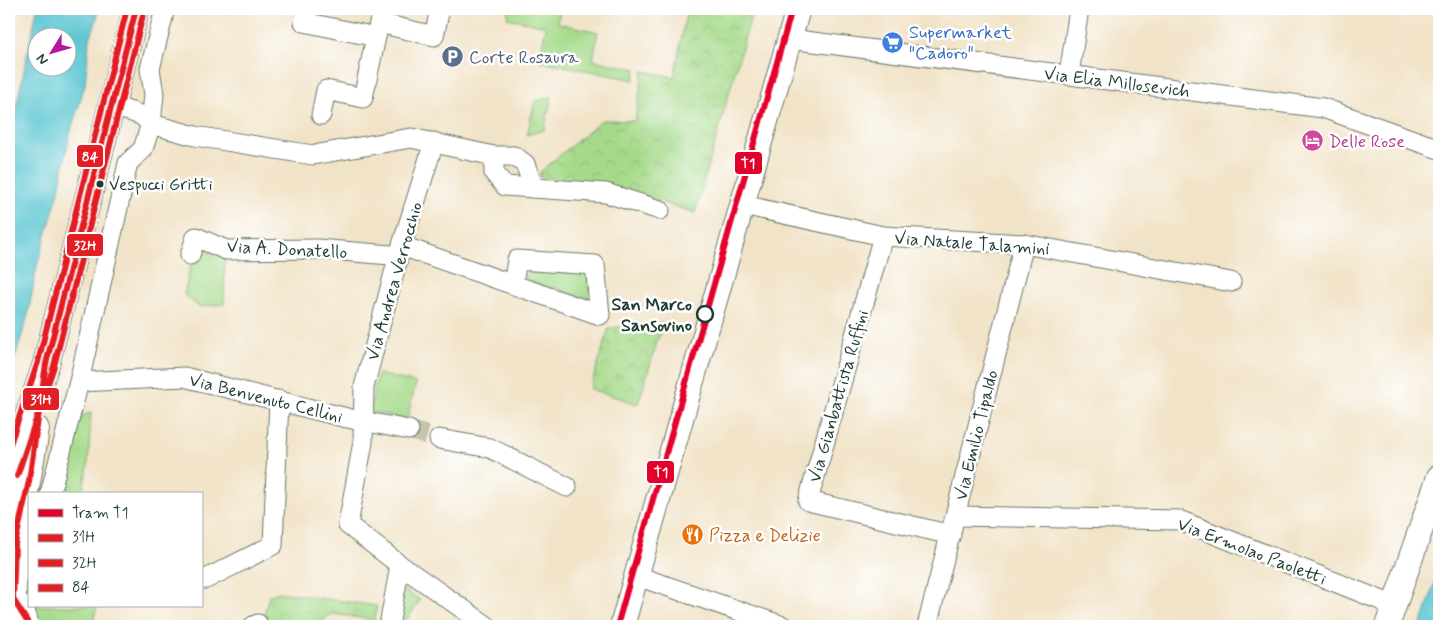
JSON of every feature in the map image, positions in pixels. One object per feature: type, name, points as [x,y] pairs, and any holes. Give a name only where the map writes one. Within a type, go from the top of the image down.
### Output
[{"type":"main road","points":[[9,474],[46,364],[113,106],[136,9]]},
{"type":"main road","points":[[21,614],[15,544],[28,481],[46,364]]},
{"type":"street","points":[[51,492],[79,382],[128,163],[143,149],[151,124],[154,94],[150,69],[165,9]]},
{"type":"street","points":[[307,9],[304,22],[376,37]]},
{"type":"street","points":[[321,115],[326,90],[363,98],[379,23],[434,36],[440,9]]},
{"type":"street","points":[[622,626],[798,9]]},
{"type":"street","points":[[1069,75],[1079,9]]},
{"type":"street","name":"Via Elia Millosevich","points":[[790,39],[1323,108],[1439,149]]},
{"type":"street","points":[[113,106],[141,115],[151,124],[195,136],[314,155],[411,138],[494,156],[514,156],[525,164],[534,188]]},
{"type":"street","name":"Via Andrea Verrocchio","points":[[400,565],[348,525],[363,442],[364,387],[400,252],[434,142]]},
{"type":"street","points":[[494,156],[494,173],[505,186],[606,193],[660,210]]},
{"type":"street","name":"Via Natale Talamini","points":[[743,205],[883,236],[1024,244],[1231,282]]},
{"type":"street","name":"Via Gianbattista Ruffini","points":[[883,236],[808,501],[950,535]]},
{"type":"street","name":"Via A. Donatello","points":[[190,255],[196,237],[226,250],[317,249],[391,256],[400,252],[513,284],[600,315],[595,265],[518,260],[513,284]]},
{"type":"street","name":"Via Emilio Tipaldo","points":[[926,626],[956,516],[1024,244]]},
{"type":"street","name":"Via Benvenuto Cellini","points":[[79,382],[184,376],[363,421],[408,430]]},
{"type":"street","points":[[202,578],[206,579],[273,545],[279,400]]},
{"type":"street","points":[[439,439],[490,448],[567,487]]},
{"type":"street","points":[[1391,616],[1439,477]]},
{"type":"street","name":"Via Ermolao Paoletti","points":[[956,516],[1179,520],[1391,616]]},
{"type":"street","points":[[389,626],[400,565],[487,626]]},
{"type":"street","points":[[637,576],[783,626]]},
{"type":"green space","points":[[509,9],[560,9],[558,23],[598,32],[593,60],[636,69],[634,80],[539,61],[546,26],[507,18]]},
{"type":"green space","points":[[687,9],[753,9],[695,213],[603,184],[540,177],[540,172],[602,120],[635,121],[643,71],[674,77]]},
{"type":"green space","points":[[552,97],[544,130],[527,135],[535,101]]},
{"type":"green space","points":[[194,249],[225,256],[224,304],[199,307],[184,295]]},
{"type":"green space","points":[[527,270],[588,273],[590,300],[526,280]]},
{"type":"green space","points":[[663,323],[638,404],[590,389],[609,328]]},
{"type":"green space","points":[[378,374],[416,383],[407,420],[369,411]]},
{"type":"green space","points":[[91,413],[88,466],[82,492],[62,492],[81,416]]},
{"type":"green space","points":[[23,559],[28,570],[28,603],[26,593]]},
{"type":"green space","points":[[404,590],[420,600],[406,621],[400,616]]},
{"type":"green space","points":[[279,592],[377,606],[374,620],[333,614],[313,626],[276,626],[262,623],[269,596]]},
{"type":"green space","points":[[30,608],[96,608],[92,626],[70,626],[62,623],[60,626],[48,624],[38,619]]},
{"type":"water","points":[[37,9],[100,9],[89,42],[85,85],[70,133],[58,195],[37,266],[28,315],[9,378],[9,141],[28,51],[28,78],[78,78],[78,28],[33,28]]},
{"type":"water","points":[[1439,570],[1439,626],[1421,626]]},
{"type":"tunnel","points":[[409,430],[439,439]]},
{"type":"tram line","name":"T1","points":[[617,626],[792,9]]},
{"type":"transit line","name":"84","points":[[9,447],[38,362],[127,9]]},
{"type":"transit line","name":"31H","points":[[30,626],[13,599],[15,544],[29,481],[46,364],[136,9]]},
{"type":"transit line","name":"32H","points":[[17,476],[54,366],[144,11]]},
{"type":"place","name":"Supermarket \"Cadoro\"","points":[[893,42]]},
{"type":"place","name":"Corte Rosaura","points":[[453,57]]},
{"type":"place","name":"Delle Rose","points":[[1313,141]]},
{"type":"place","name":"Vespucci Gritti","points":[[100,184]]},
{"type":"place","name":"San Marco Sansovino","points":[[705,314]]},
{"type":"place","name":"Pizza e Delizie","points":[[693,535]]}]
